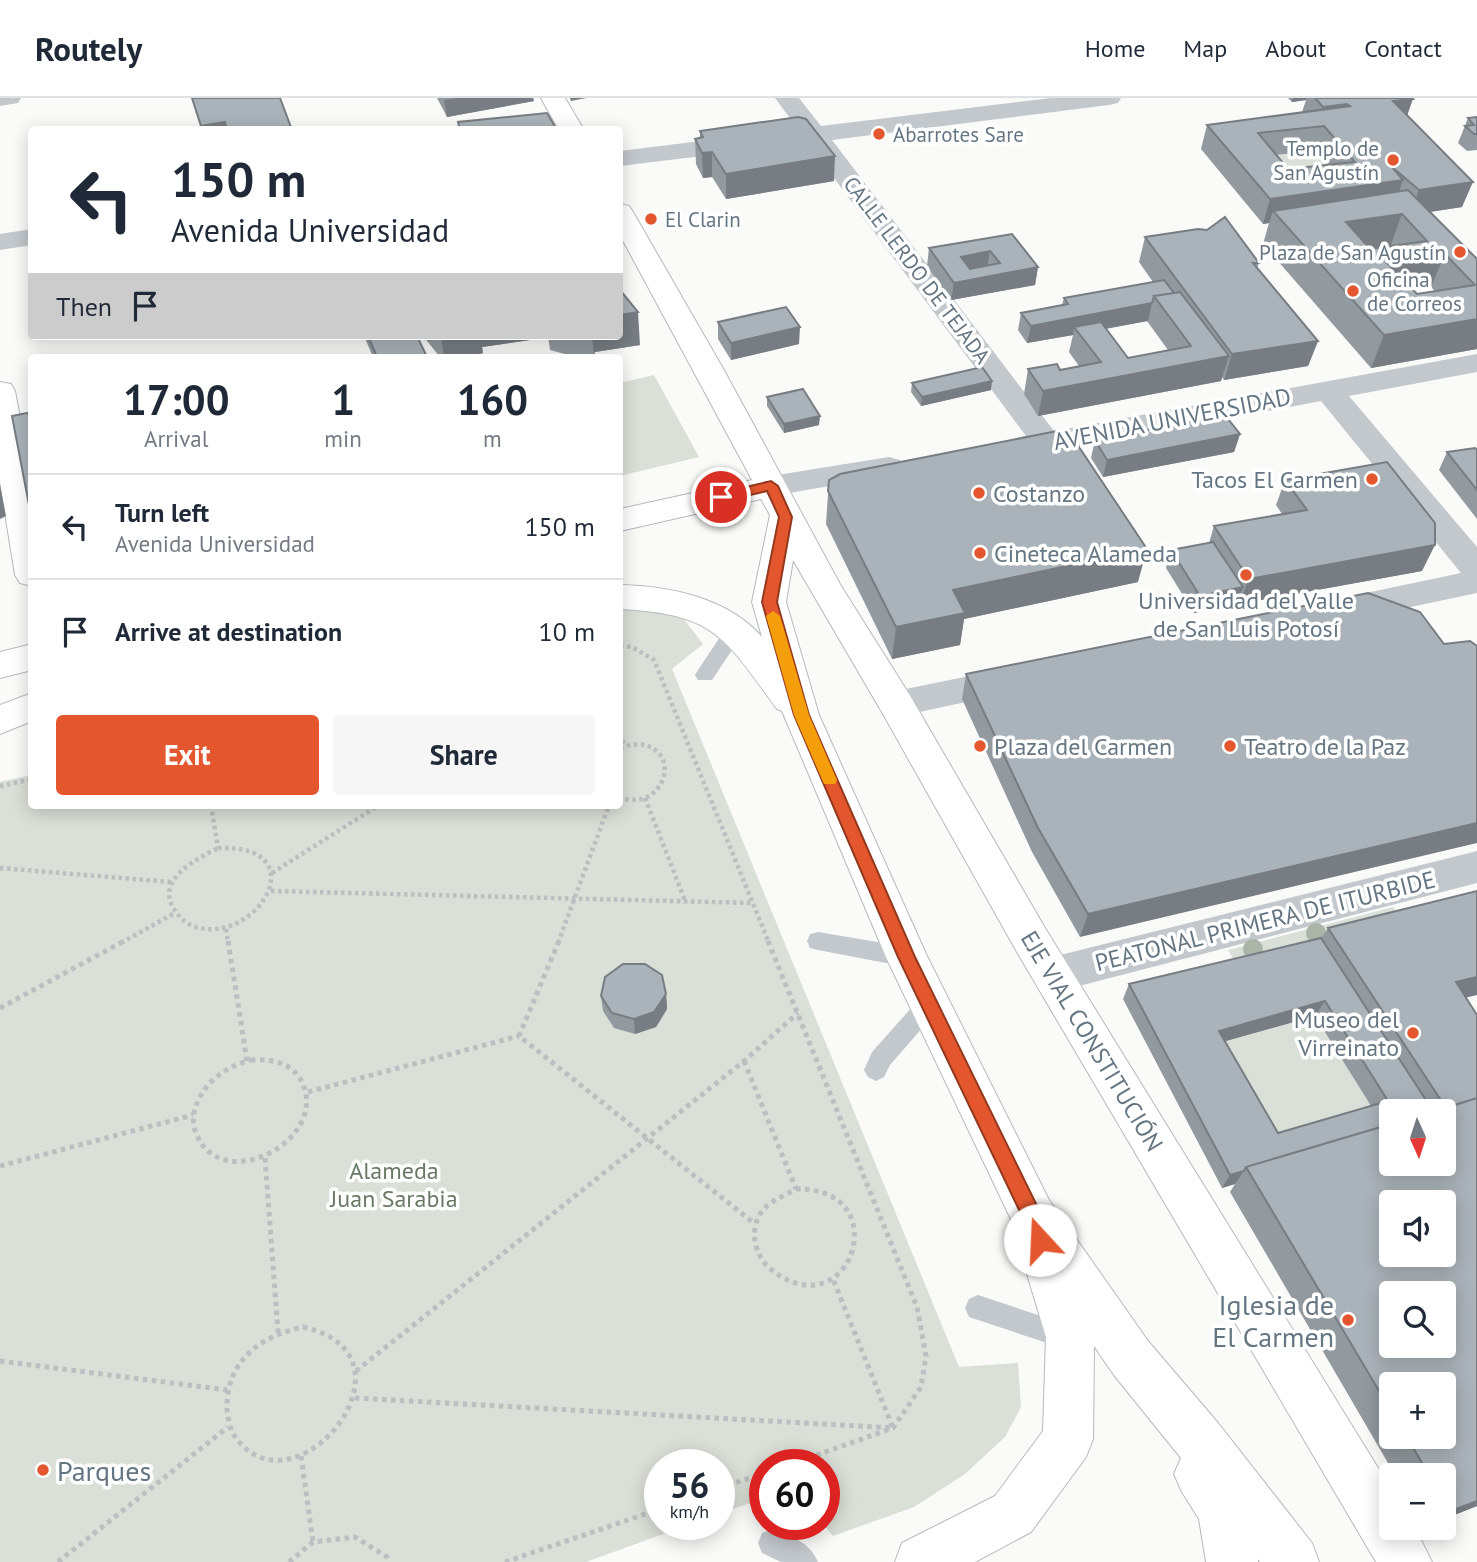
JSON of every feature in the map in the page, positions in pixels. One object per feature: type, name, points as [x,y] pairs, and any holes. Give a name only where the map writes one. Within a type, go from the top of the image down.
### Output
[{"type":"main road","points":[[553,98],[570,126]]},
{"type":"main road","name":"EJE VIAL CONSTITUCIÓN","points":[[623,217],[778,501],[1052,975],[1406,1562]]},
{"type":"main road","points":[[0,391],[28,552]]},
{"type":"main road","points":[[623,520],[778,501],[769,602],[801,715],[907,957],[1032,1216],[1070,1337],[1068,1438],[1013,1514],[921,1562]]},
{"type":"main road","points":[[623,597],[641,597],[692,607],[735,630],[801,715]]},
{"type":"main road","points":[[0,665],[28,658]]},
{"type":"main road","points":[[0,720],[28,708]]},
{"type":"main road","points":[[0,737],[28,731]]},
{"type":"main road","points":[[1032,1216],[1131,1358],[1200,1441],[1293,1562]]},
{"type":"main road","points":[[1131,1358],[1175,1440],[1224,1510],[1232,1562]]},
{"type":"street","points":[[0,99],[9,98]]},
{"type":"street","name":"CALLE LERDO DE TEJADA","points":[[787,98],[1047,443]]},
{"type":"street","points":[[623,159],[1109,98]]},
{"type":"street","points":[[0,242],[28,238]]},
{"type":"street","name":"AVENIDA UNIVERSIDAD","points":[[992,452],[1477,363]]},
{"type":"street","points":[[1327,389],[1477,569]]},
{"type":"street","points":[[778,501],[923,462]]},
{"type":"street","points":[[1301,618],[1477,581]]},
{"type":"street","points":[[896,704],[1045,673]]},
{"type":"street","name":"PEATONAL PRIMERA DE ITURBIDE","points":[[1052,975],[1477,867]]},
{"type":"lane","points":[[705,675],[735,630]]},
{"type":"lane","points":[[818,941],[907,957]]},
{"type":"lane","points":[[876,1070],[880,1059],[930,1003]]},
{"type":"lane","points":[[978,1308],[1070,1337]]},
{"type":"lane","points":[[772,1543],[788,1549],[804,1562]]},
{"type":"path","points":[[623,646],[632,648],[654,660],[917,1307],[926,1356],[921,1387],[893,1429],[835,1449]]},
{"type":"path","points":[[623,746],[640,744],[653,749],[663,757],[668,768],[666,780],[658,790],[645,798],[623,799]]},
{"type":"path","points":[[0,786],[28,780]]},
{"type":"path","points":[[645,798],[686,903]]},
{"type":"path","points":[[212,809],[218,848]]},
{"type":"path","points":[[272,873],[373,809]]},
{"type":"path","points":[[519,1036],[576,899],[608,809]]},
{"type":"path","points":[[218,848],[242,848],[262,857],[272,873],[271,891],[255,914],[226,929],[205,931],[186,926],[173,914],[168,899],[172,882],[182,867],[198,855],[218,848]]},
{"type":"path","points":[[0,868],[172,882]]},
{"type":"path","points":[[271,891],[753,903]]},
{"type":"path","points":[[0,1007],[173,914]]},
{"type":"path","points":[[226,929],[247,1061]]},
{"type":"path","points":[[356,1371],[744,1061],[798,1013]]},
{"type":"path","points":[[308,1092],[519,1036]]},
{"type":"path","points":[[519,1036],[755,1224]]},
{"type":"path","points":[[275,1060],[296,1072],[308,1092],[306,1117],[290,1141],[265,1158],[237,1162],[212,1156],[197,1138],[193,1115],[202,1091],[222,1072],[247,1061],[275,1060]]},
{"type":"path","points":[[744,1061],[796,1189]]},
{"type":"path","points":[[0,1166],[193,1115]]},
{"type":"path","points":[[265,1158],[278,1332]]},
{"type":"path","points":[[796,1189],[816,1189],[833,1197],[847,1211],[855,1229],[855,1248],[847,1266],[833,1279],[814,1286],[793,1285],[774,1276],[761,1262],[754,1243],[755,1224],[763,1207],[778,1195],[796,1189]]},
{"type":"path","points":[[833,1279],[893,1429]]},
{"type":"path","points":[[303,1327],[328,1333],[346,1348],[356,1371],[355,1398],[336,1433],[302,1456],[271,1460],[245,1449],[228,1427],[227,1390],[245,1354],[278,1332],[303,1327]]},
{"type":"path","points":[[0,1361],[227,1390]]},
{"type":"path","points":[[355,1398],[893,1429]]},
{"type":"path","points":[[58,1562],[228,1427]]},
{"type":"path","points":[[302,1456],[313,1542]]},
{"type":"path","points":[[505,1562],[644,1514]]},
{"type":"path","points":[[289,1562],[313,1542],[355,1537],[387,1557],[389,1562]]},
{"type":"green space","points":[[1316,151],[1346,187],[1280,194],[1251,158]]},
{"type":"green space","points":[[654,375],[699,457],[623,475],[623,382]]},
{"type":"green space","name":"Alameda Juan Sarabia","points":[[648,604],[680,614],[703,644],[672,669],[959,1367],[1018,1363],[1021,1407],[1005,1437],[965,1474],[914,1507],[840,1533],[840,1449],[749,1449],[749,1504],[735,1508],[735,1449],[644,1449],[644,1540],[647,1540],[586,1562],[0,1562],[0,782],[28,776],[28,809],[623,809],[623,608]]},
{"type":"green space","points":[[1393,907],[1400,916],[1234,960],[1228,950]]},
{"type":"green space","points":[[1315,1016],[1377,1115],[1268,1147],[1212,1045]]},
{"type":"building","points":[[192,98],[280,98],[290,126],[226,126],[225,122],[201,126]]},
{"type":"building","points":[[1315,98],[1412,98],[1393,101],[1473,182],[1419,190],[1391,166],[1403,180],[1270,199],[1207,125],[1350,106],[1347,104],[1323,107]],"holes":[[[1324,126],[1355,162],[1288,169],[1258,133]]]},
{"type":"building","points":[[547,113],[555,126],[459,126],[458,122]]},
{"type":"building","points":[[798,117],[806,119],[835,156],[726,174],[712,152],[702,153],[695,139],[703,137],[700,131]]},
{"type":"building","points":[[1477,117],[1477,134],[1474,134],[1465,126],[1474,125],[1468,118]]},
{"type":"building","points":[[1408,190],[1477,259],[1477,319],[1384,335],[1273,211]],"holes":[[[1402,214],[1427,241],[1370,249],[1346,222]],[[1445,254],[1475,285],[1417,294],[1387,263]]]},
{"type":"building","points":[[1225,217],[1259,263],[1253,263],[1318,341],[1232,354],[1145,237],[1207,230]]},
{"type":"building","points":[[1012,234],[1038,267],[954,283],[929,248]],"holes":[[[990,251],[1000,263],[970,269],[961,257]]]},
{"type":"building","points":[[1164,280],[1174,293],[1154,296],[1152,303],[1031,326],[1021,313],[1068,304],[1064,298]]},
{"type":"building","points":[[1180,292],[1229,356],[1043,391],[1028,369],[1057,364],[1060,370],[1101,362],[1074,327],[1101,322],[1128,358],[1191,346],[1154,296]]},
{"type":"building","points":[[623,294],[638,312],[623,314]]},
{"type":"building","points":[[786,307],[800,327],[731,343],[718,322]]},
{"type":"building","points":[[370,340],[419,340],[426,354],[376,354]]},
{"type":"building","points":[[982,367],[992,381],[922,397],[912,383]]},
{"type":"building","points":[[803,389],[820,416],[784,424],[767,397]]},
{"type":"building","points":[[28,413],[28,500],[12,416]]},
{"type":"building","points":[[1225,415],[1240,434],[1107,460],[1095,440]]},
{"type":"building","name":"Cineteca Alameda","points":[[1067,429],[1147,549],[953,590],[965,613],[896,627],[828,491],[829,480],[840,474]]},
{"type":"building","points":[[1475,448],[1477,450],[1477,490],[1447,452]]},
{"type":"building","points":[[1387,462],[1435,523],[1435,545],[1249,579],[1214,526],[1307,510],[1285,480]]},
{"type":"building","points":[[1213,542],[1243,587],[1200,596],[1171,550]]},
{"type":"building","name":"Teatro de la Paz","points":[[1368,593],[1420,612],[1444,644],[1470,641],[1477,646],[1477,823],[1088,914],[1038,828],[966,674]]},
{"type":"building","name":"Museo del Virreinato","points":[[1477,891],[1477,977],[1456,982],[1477,1015],[1477,1098],[1456,1105],[1456,1099],[1440,1099],[1328,928]]},
{"type":"building","points":[[1321,938],[1425,1099],[1387,1099],[1325,1001],[1219,1031],[1278,1133],[1379,1104],[1379,1128],[1246,1167],[1244,1171],[1230,1175],[1129,984]]},
{"type":"building","points":[[623,964],[645,964],[662,975],[666,994],[654,1012],[634,1019],[612,1013],[601,996],[605,977]]},
{"type":"building","points":[[1477,1098],[1477,1501],[1456,1509],[1456,1463],[1422,1463],[1414,1449],[1456,1449],[1456,1372],[1379,1372],[1379,1391],[1246,1167],[1379,1128],[1379,1176],[1456,1176],[1456,1104]]},
{"type":"slow traffic","points":[[773,616],[801,715],[829,780]]},
{"type":"place","name":"Abarrotes Sare","points":[[879,134]]},
{"type":"place","name":"Templo de San Agustín","points":[[1393,160]]},
{"type":"place","name":"El Clarin","points":[[651,219]]},
{"type":"place","name":"Plaza de San Agustín","points":[[1460,252]]},
{"type":"place","name":"Oficina de Correos","points":[[1353,291]]},
{"type":"place","name":"Tacos El Carmen","points":[[1372,479]]},
{"type":"place","name":"Costanzo","points":[[979,493]]},
{"type":"place","name":"Cineteca Alameda","points":[[980,553]]},
{"type":"place","name":"Universidad del Valle de San Luis Potosí","points":[[1246,575]]},
{"type":"place","name":"Plaza del Carmen","points":[[980,746]]},
{"type":"place","name":"Teatro de la Paz","points":[[1230,746]]},
{"type":"place","name":"Museo del Virreinato","points":[[1413,1033]]},
{"type":"place","name":"Iglesia de El Carmen","points":[[1348,1320]]},
{"type":"place","name":"Parques","points":[[43,1470]]},
{"type":"route","points":[[721,497],[771,486],[785,517],[769,602],[801,715],[907,957],[1032,1216],[1040,1240]]}]
